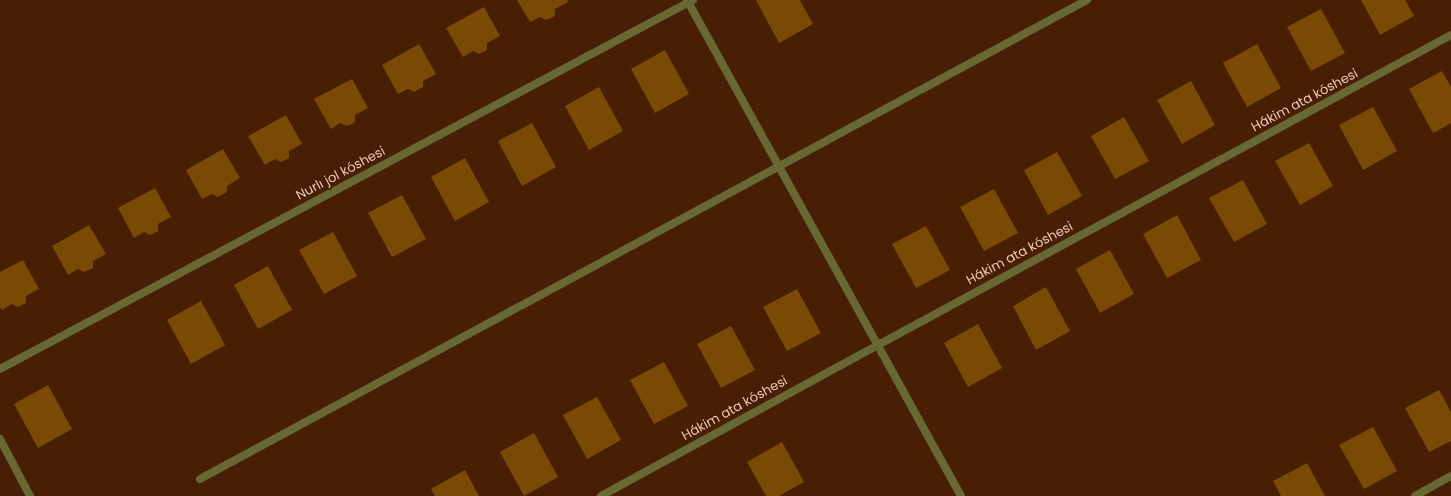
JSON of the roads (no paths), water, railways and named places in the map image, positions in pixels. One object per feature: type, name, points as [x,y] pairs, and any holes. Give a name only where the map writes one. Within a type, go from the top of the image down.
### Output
[{"type":"street","points":[[200,479],[1087,0]]},
{"type":"street","points":[[690,1],[961,496]]},
{"type":"street","name":"Nurlı jol kóshesi","points":[[0,368],[690,1]]},
{"type":"street","name":"Hákim ata kóshesi","points":[[601,496],[1451,36]]},
{"type":"street","points":[[0,439],[30,496]]},
{"type":"street","points":[[1415,496],[1451,476]]}]
